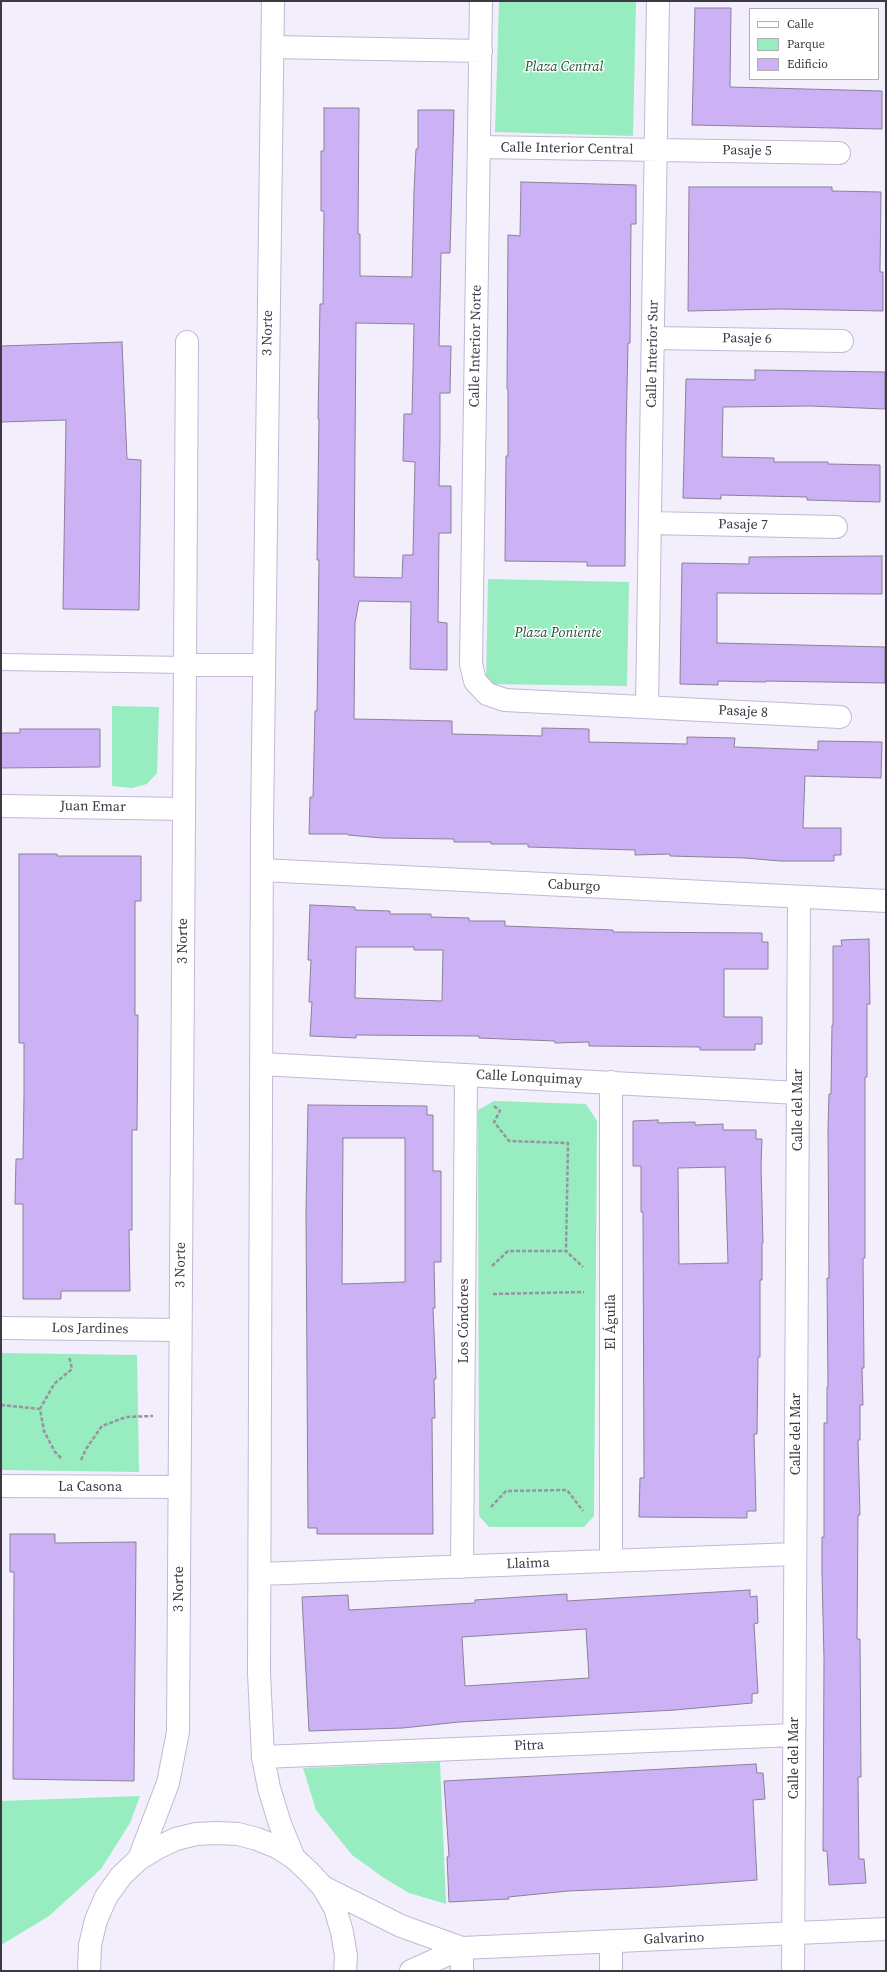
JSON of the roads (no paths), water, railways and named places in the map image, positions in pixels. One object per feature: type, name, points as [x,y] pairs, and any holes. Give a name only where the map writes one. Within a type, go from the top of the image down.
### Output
[{"type":"street","name":"3 Norte","points":[[273,1],[263,665],[259,1672],[263,1757],[271,1795],[280,1824],[294,1858]]},
{"type":"street","name":"Calle Interior Norte","points":[[480,689],[472,673],[470,664],[481,1]]},
{"type":"street","name":"Calle Interior Sur","points":[[647,707],[658,1]]},
{"type":"street","points":[[273,47],[481,51]]},
{"type":"street","name":"Calle Interior Central","points":[[478,147],[656,150]]},
{"type":"street","name":"Pasaje 5","points":[[656,150],[839,153]]},
{"type":"street","name":"Pasaje 6","points":[[653,338],[842,340]]},
{"type":"street","name":"3 Norte","points":[[139,1859],[168,1783],[175,1757],[178,1732],[187,342]]},
{"type":"street","name":"Pasaje 7","points":[[650,523],[836,527]]},
{"type":"street","points":[[185,665],[263,665]]},
{"type":"street","name":"Pasaje 8","points":[[480,689],[496,698],[505,700],[840,717]]},
{"type":"street","name":"Juan Emar","points":[[1,806],[184,809]]},
{"type":"street","name":"Caburgo","points":[[262,870],[886,901]]},
{"type":"street","name":"Calle del Mar","points":[[793,1971],[799,897]]},
{"type":"street","name":"Calle Lonquimay","points":[[261,1064],[466,1085],[612,1082],[798,1093]]},
{"type":"street","name":"El Águila","points":[[611,1561],[612,1082]]},
{"type":"street","name":"Los Cóndores","points":[[462,1567],[466,1085]]},
{"type":"street","name":"Los Jardines","points":[[1,1328],[180,1330]]},
{"type":"street","name":"La Casona","points":[[1,1486],[82,1481],[179,1487]]},
{"type":"street","name":"Llaima","points":[[260,1574],[795,1554]]},
{"type":"street","name":"Pitra","points":[[263,1757],[794,1735]]},
{"type":"street","points":[[82,1971],[89,1971],[90,1945],[96,1920],[106,1897],[121,1876],[139,1859],[176,1839],[196,1834],[217,1832],[238,1834],[257,1839],[276,1847],[294,1858],[322,1887],[335,1908],[342,1932],[346,1956],[345,1971]]},
{"type":"street","name":"Galvarino","points":[[322,1887],[401,1926],[462,1948]]},
{"type":"street","name":"Galvarino","points":[[410,1971],[462,1948],[886,1929]]},
{"type":"street","points":[[611,1941],[611,1971]]},
{"type":"street","points":[[462,1948],[462,1971]]},
{"type":"lane","points":[[1,662],[185,665]]},
{"type":"park label","name":"Plaza Central","points":[[564,67]]},
{"type":"park label","name":"Plaza Poniente","points":[[558,633]]}]
